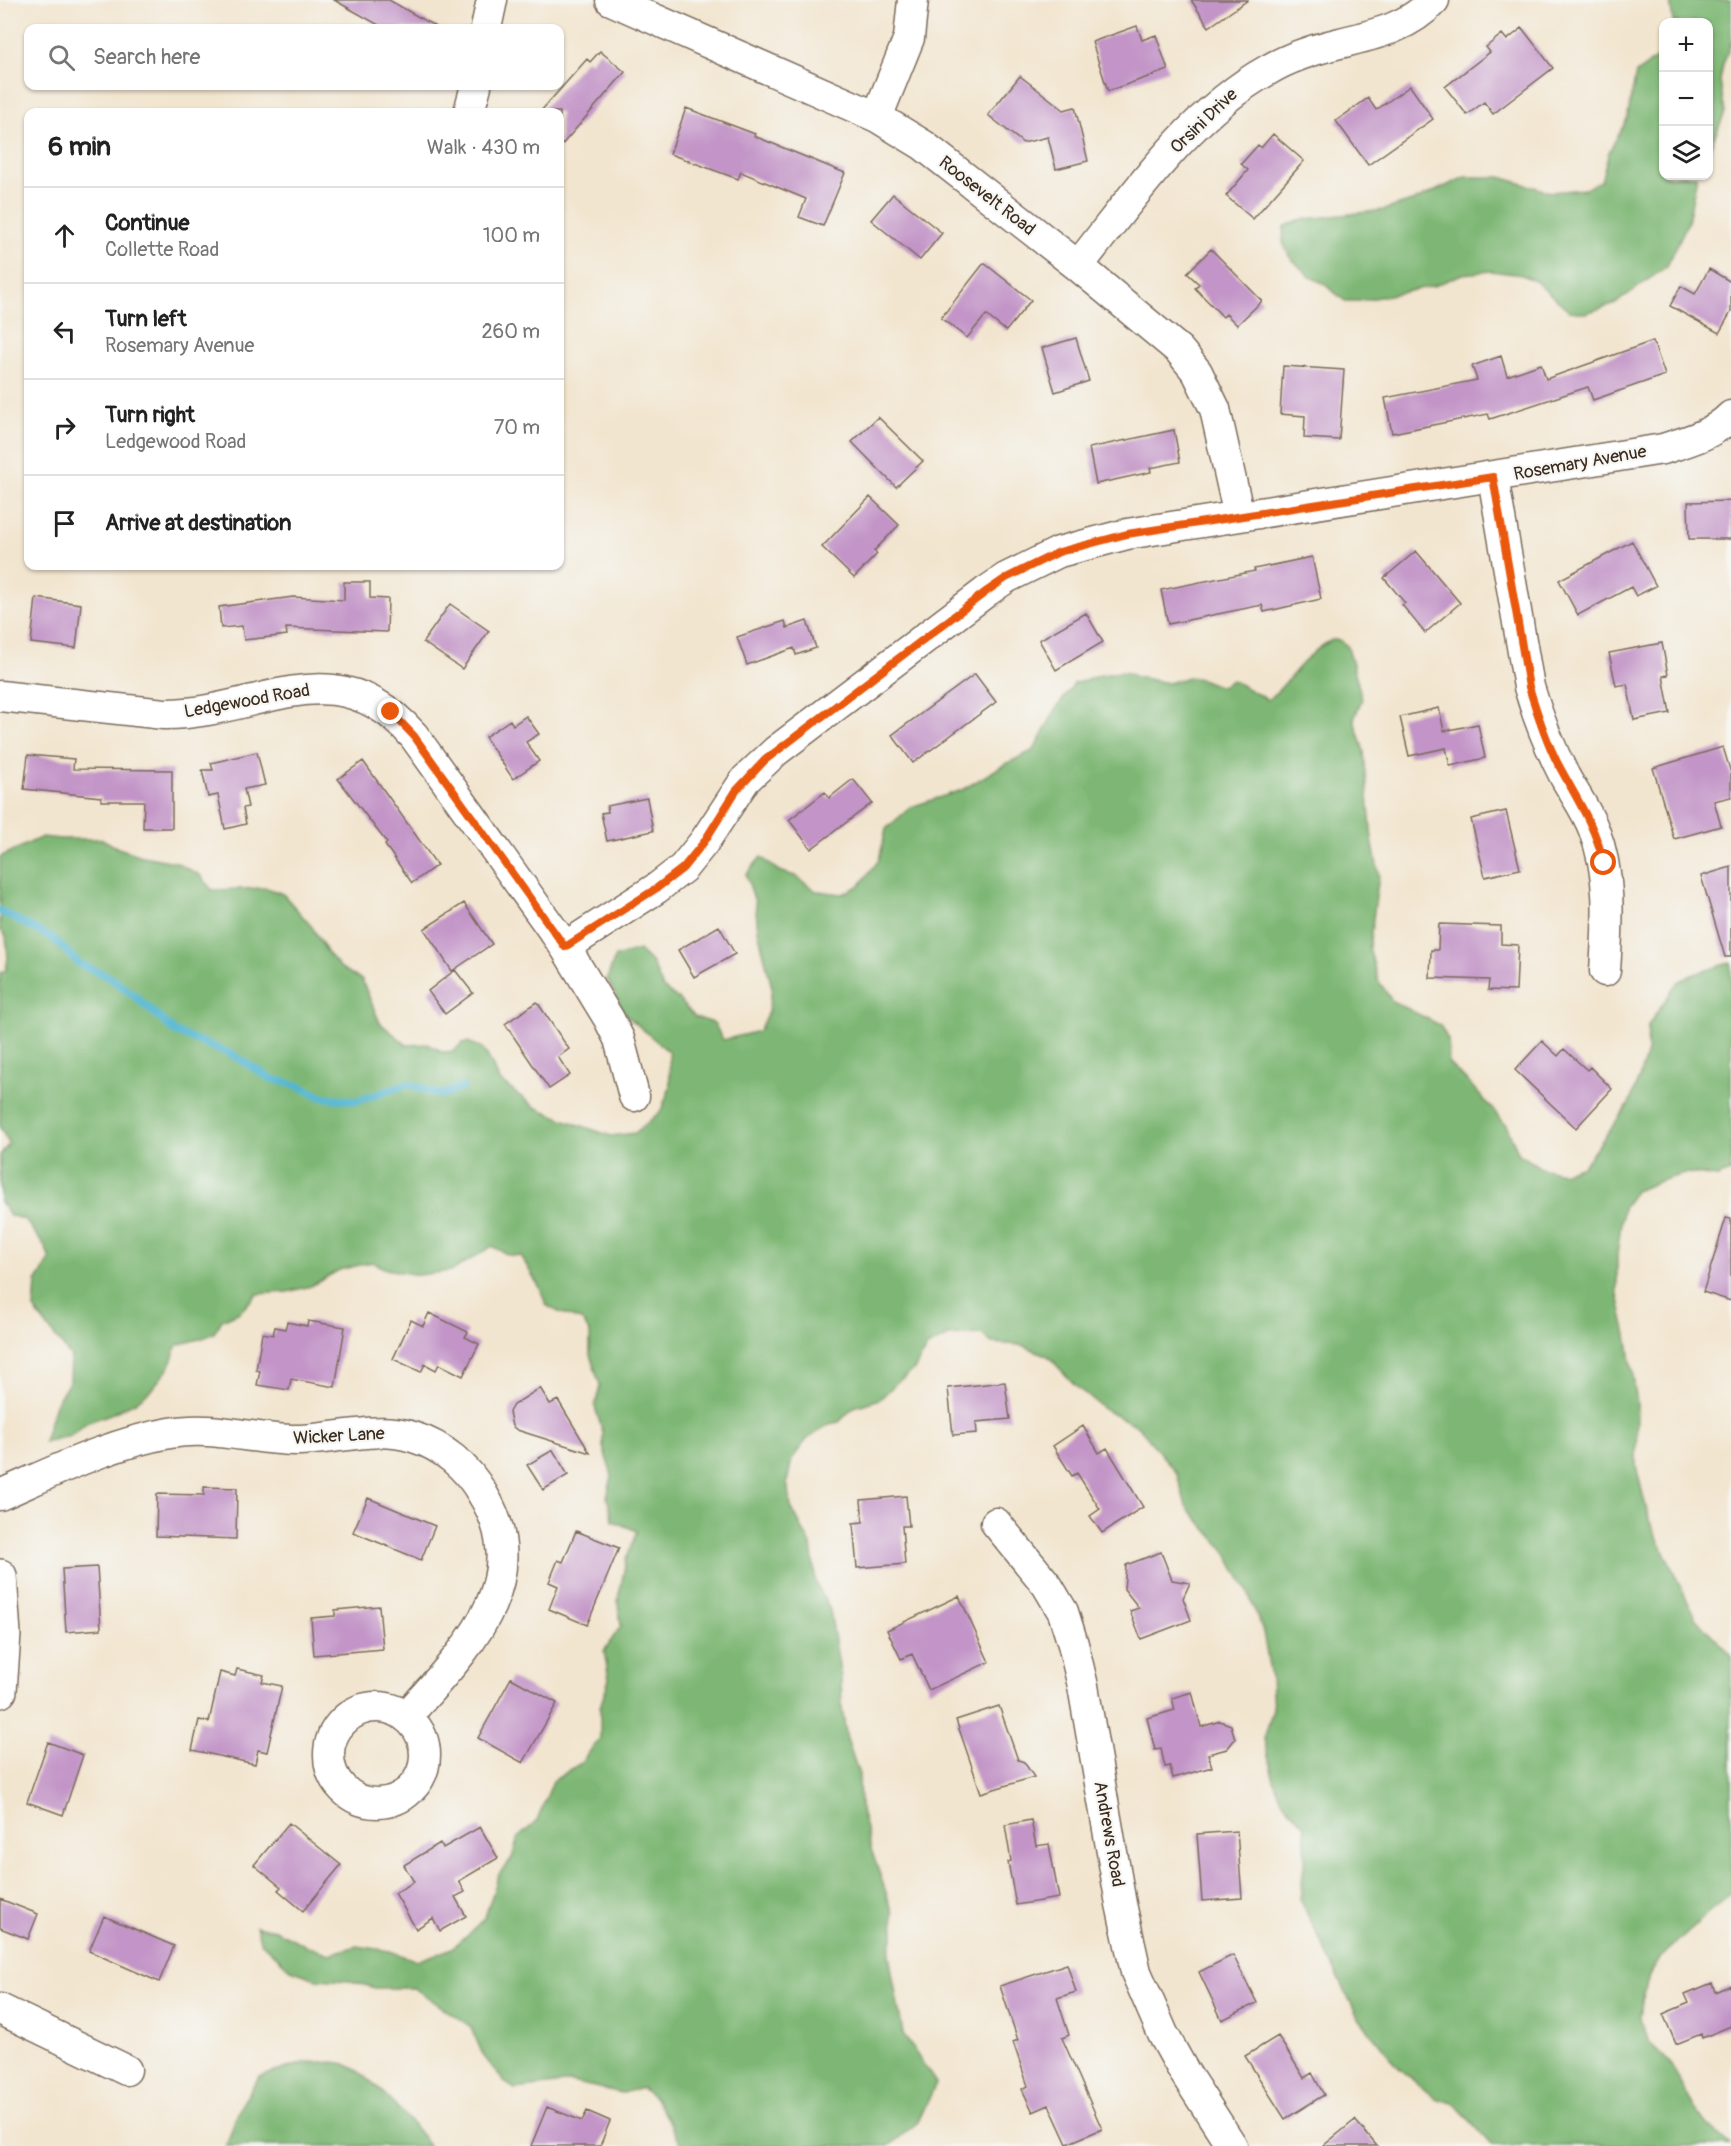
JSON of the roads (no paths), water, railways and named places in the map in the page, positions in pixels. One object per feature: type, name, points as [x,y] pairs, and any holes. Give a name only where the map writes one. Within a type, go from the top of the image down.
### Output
[{"type":"main road","points":[[0,1576],[3,1603],[0,1690]]},
{"type":"street","points":[[487,24],[492,0]]},
{"type":"street","name":"Roosevelt Road","points":[[611,0],[877,117],[922,145],[1078,266],[1179,350],[1197,372],[1215,409],[1239,516]]},
{"type":"street","points":[[877,117],[909,38],[914,0]]},
{"type":"street","name":"Orsini Drive","points":[[1078,266],[1174,149],[1222,100],[1245,83],[1293,57],[1399,27],[1423,11],[1434,0]]},
{"type":"street","points":[[470,108],[475,90]]},
{"type":"street","name":"Rosemary Avenue","points":[[565,947],[671,879],[694,856],[736,791],[760,765],[987,591],[1049,556],[1084,544],[1127,534],[1663,449],[1699,438],[1717,428],[1731,416]]},
{"type":"street","points":[[1493,477],[1529,687],[1556,758],[1592,824],[1604,863],[1608,888],[1605,971]]},
{"type":"street","name":"Ledgewood Road","points":[[0,696],[176,714],[313,689],[338,690],[362,696],[391,712],[414,736],[565,947],[616,1032],[634,1096]]},
{"type":"street","name":"Wicker Lane","points":[[0,1495],[105,1451],[173,1432],[209,1431],[294,1440],[394,1433],[433,1445],[465,1469],[487,1500],[496,1521],[501,1543],[502,1566],[491,1606],[479,1628],[444,1674],[406,1717]]},
{"type":"street","name":"Andrews Road","points":[[996,1522],[1053,1593],[1066,1622],[1083,1686],[1121,1904],[1136,1972],[1163,2034],[1183,2070],[1232,2146]]},
{"type":"street","points":[[0,2009],[126,2070]]},
{"type":"waterway","points":[[0,911],[54,939],[78,963],[111,978],[175,1032],[231,1054],[272,1079],[299,1086],[322,1097],[356,1101],[409,1084],[441,1095],[463,1087]]}]
